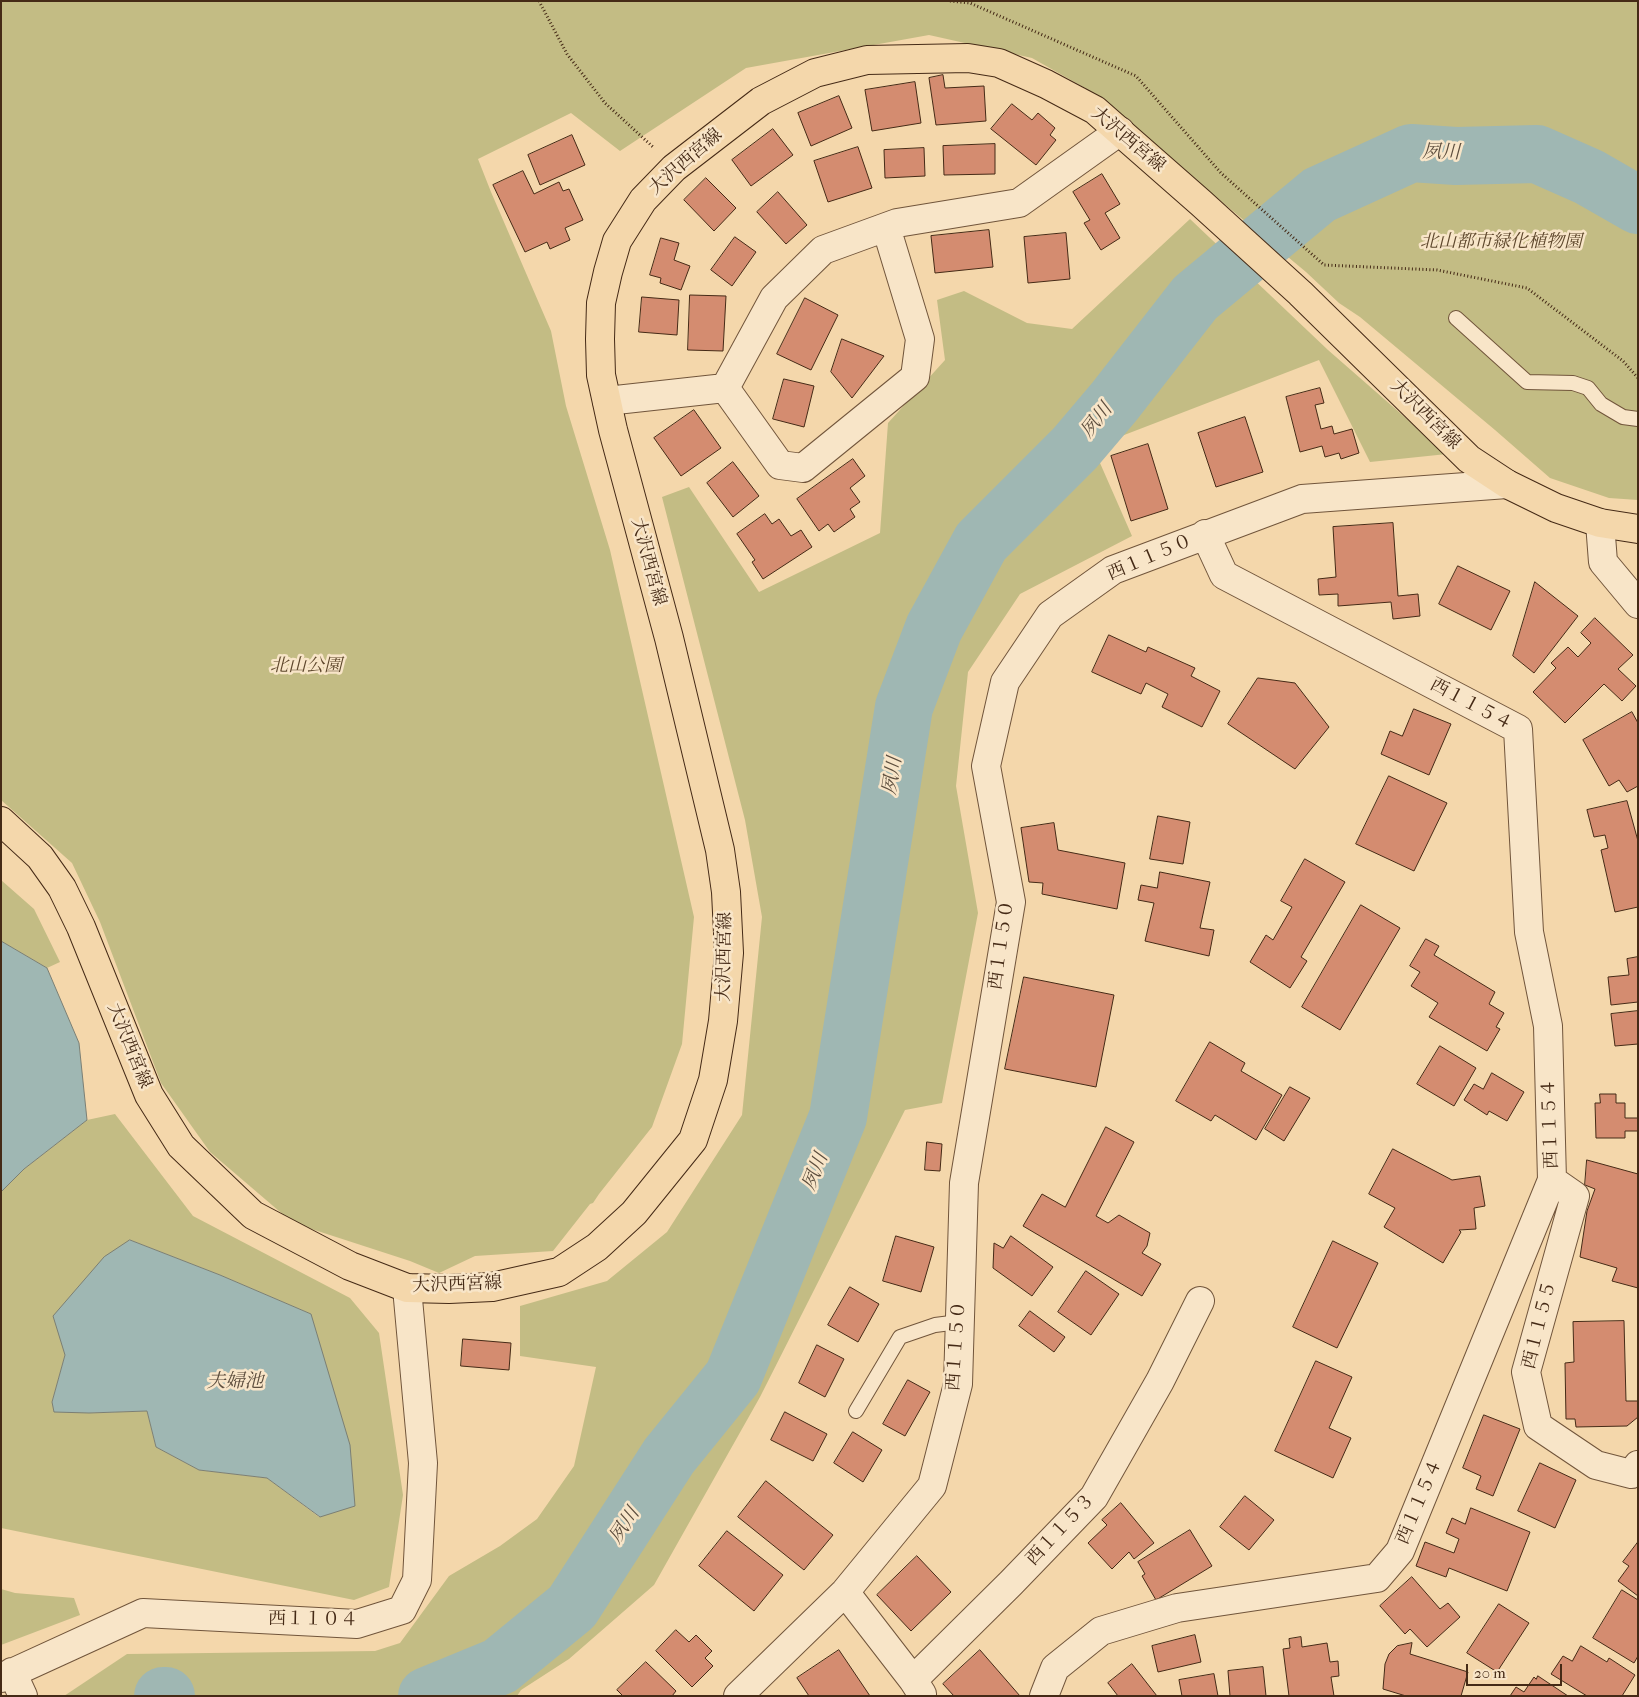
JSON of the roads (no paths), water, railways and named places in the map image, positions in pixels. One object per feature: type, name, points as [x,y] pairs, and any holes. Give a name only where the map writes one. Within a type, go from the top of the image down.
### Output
[{"type":"main road","name":"大沢西宮線","points":[[1,821],[40,858],[62,888],[81,927],[149,1095],[181,1146],[253,1215],[350,1266],[407,1288],[492,1287],[559,1272],[597,1247],[634,1214],[693,1140],[713,1080],[723,1021],[729,953],[726,892],[720,850],[669,638],[612,430],[601,375],[601,303],[608,272],[617,241],[622,233],[643,200],[674,168],[761,101],[815,73],[867,60],[968,58],[999,63],[1046,84],[1095,110],[1300,293],[1469,459],[1507,484],[1556,508],[1600,523],[1638,529]]},
{"type":"street","points":[[724,388],[774,298],[822,250],[897,223],[1019,203],[1120,131]]},
{"type":"street","points":[[724,388],[780,465],[803,468],[914,377],[920,339],[886,227]]},
{"type":"street","points":[[607,401],[724,388]]},
{"type":"street","name":"西１１５０","points":[[738,1696],[845,1592],[932,1486],[958,1384],[964,1183],[1011,902],[986,766],[1005,682],[1050,615],[1113,570],[1302,499],[1507,484]]},
{"type":"street","points":[[1600,523],[1603,562],[1638,604]]},
{"type":"street","name":"西１１５４","points":[[1044,1696],[1055,1668],[1101,1631],[1177,1608],[1377,1578],[1400,1551],[1552,1180],[1548,1026],[1530,932],[1518,729],[1224,574],[1205,534]]},
{"type":"street","name":"西１１５５","points":[[1552,1180],[1575,1196],[1526,1372],[1538,1426],[1596,1465],[1631,1474],[1638,1465]]},
{"type":"street","name":"西１１０４","points":[[12,1682],[143,1613],[357,1624],[402,1610],[417,1580],[423,1463],[407,1288]]},
{"type":"street","name":"西１１５３","points":[[918,1688],[1011,1583],[1094,1497],[1160,1382],[1200,1300]]},
{"type":"street","points":[[845,1592],[918,1688]]},
{"type":"lane","points":[[1456,318],[1527,382],[1573,383],[1588,388],[1602,404],[1622,417],[1638,419]]},
{"type":"lane","points":[[856,1412],[900,1337],[935,1325],[959,1322]]},
{"type":"water","points":[[1,941],[47,968],[79,1043],[87,1120],[24,1169],[1,1192]]},
{"type":"water","name":"夫婦池","points":[[130,1240],[220,1275],[311,1314],[350,1445],[355,1506],[320,1517],[267,1478],[199,1470],[156,1447],[147,1411],[54,1412],[52,1402],[65,1355],[53,1316],[104,1257]]},
{"type":"waterway","name":"夙川","points":[[427,1696],[500,1666],[572,1607],[669,1456],[733,1377],[838,1117],[904,707],[934,628],[981,542],[1075,448],[1114,402],[1195,298],[1319,195],[1411,153],[1456,156],[1537,154],[1589,177],[1638,205]]},
{"type":"park label","name":"北山都市緑化植物園","points":[[1501,243]]},
{"type":"park label","name":"北山公園","points":[[306,667]]}]
